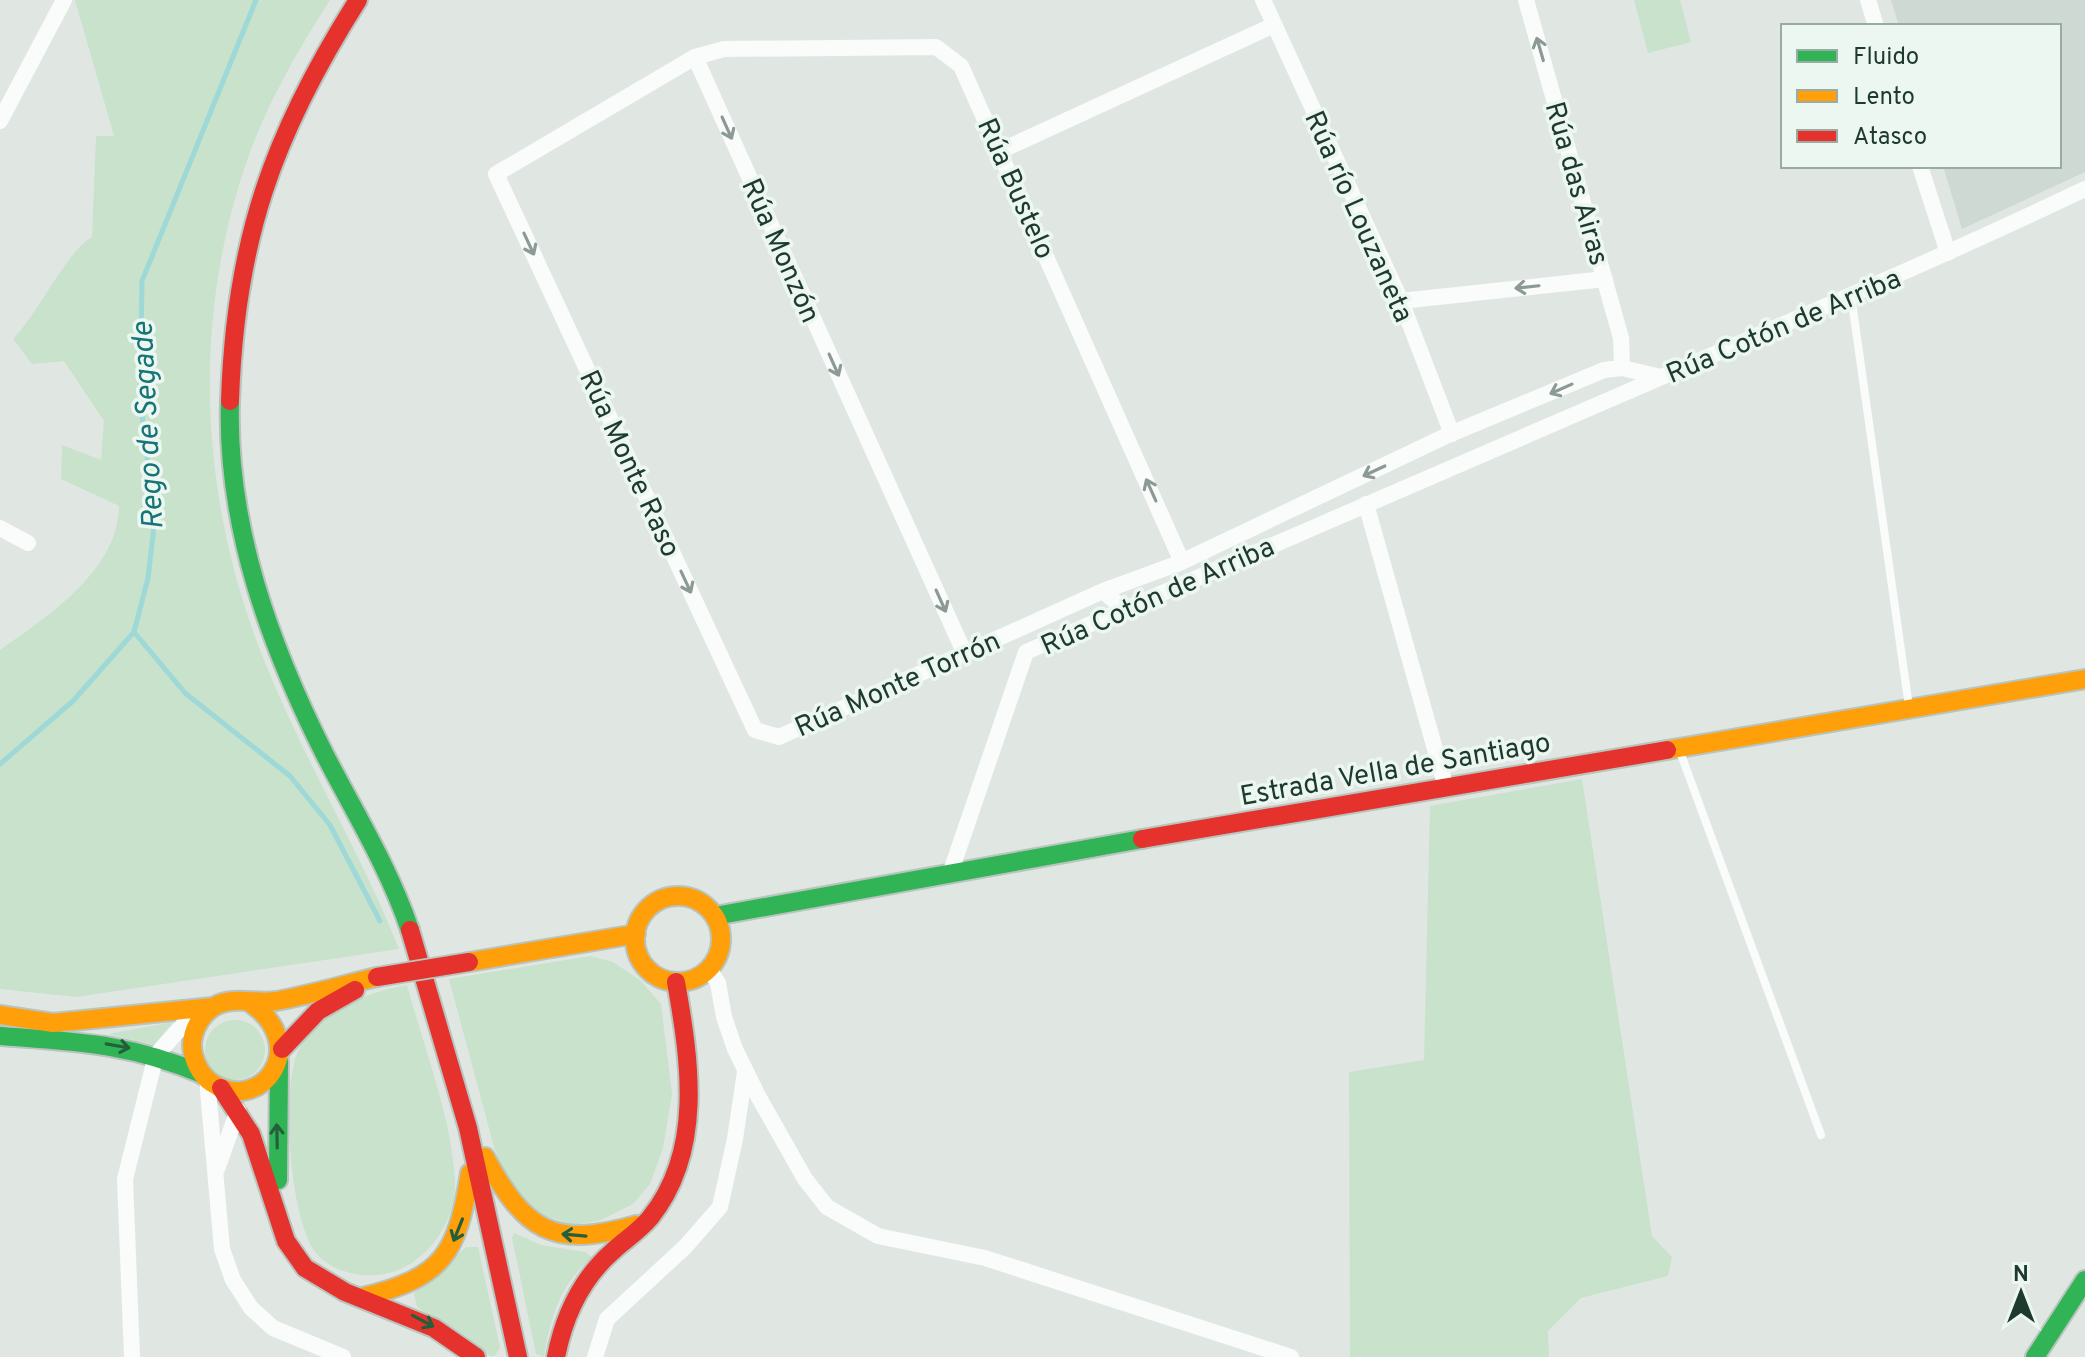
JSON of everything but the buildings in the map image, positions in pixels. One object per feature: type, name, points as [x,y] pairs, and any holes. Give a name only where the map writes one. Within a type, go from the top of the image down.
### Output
[{"type":"main road","points":[[358,0],[281,138],[250,228],[232,330],[231,469],[255,583],[287,676],[400,900],[435,1005],[468,1123],[518,1357]]},
{"type":"main road","name":"Estrada Vella de Santiago","points":[[715,916],[951,871],[2085,679]]},
{"type":"main road","points":[[688,897],[699,901],[715,916],[721,944],[709,969],[700,976],[676,982],[663,979],[643,963],[637,951],[636,934],[643,913],[663,898],[688,897]]},
{"type":"main road","points":[[0,1015],[53,1023],[208,1012],[237,1000],[271,1002],[377,977],[636,934]]},
{"type":"main road","points":[[0,1036],[115,1045],[156,1055],[210,1080],[254,1087],[264,1081],[280,1056],[318,1011],[377,977]]},
{"type":"main road","points":[[556,1357],[559,1336],[579,1290],[606,1257],[649,1220],[676,1181],[690,1095],[676,982]]},
{"type":"main road","points":[[249,1002],[274,1020],[280,1056],[276,1090],[278,1210]]},
{"type":"main road","points":[[208,1012],[196,1026],[192,1051],[251,1133],[278,1210],[287,1248],[303,1266],[328,1285],[418,1318],[461,1343],[476,1357]]},
{"type":"main road","points":[[468,1123],[502,1191],[534,1227],[571,1237],[603,1236],[649,1220]]},
{"type":"main road","points":[[363,1297],[414,1283],[448,1254],[464,1215],[473,1154]]},
{"type":"main road","points":[[2035,1357],[2085,1280]]},
{"type":"street","points":[[0,121],[64,0]]},
{"type":"street","name":"Rúa río Louzaneta","points":[[1263,0],[1401,301],[1452,435]]},
{"type":"street","name":"Rúa das Airas","points":[[1526,0],[1628,369]]},
{"type":"street","points":[[1868,0],[1875,24]]},
{"type":"street","points":[[1000,151],[1274,25]]},
{"type":"street","name":"Rúa Bustelo","points":[[695,57],[724,49],[936,47],[961,66],[1182,562]]},
{"type":"street","name":"Rúa Monte Raso","points":[[695,57],[496,174],[755,730],[779,737]]},
{"type":"street","name":"Rúa Monzón","points":[[695,57],[964,652]]},
{"type":"street","points":[[1921,168],[1948,253]]},
{"type":"street","name":"Rúa Cotón de Arriba","points":[[951,871],[1026,652],[1948,253],[2085,189]]},
{"type":"street","points":[[1401,301],[1605,279]]},
{"type":"street","name":"Rúa Monte Torrón","points":[[1125,610],[1133,588],[1452,435],[1604,370],[1628,369],[1661,377]]},
{"type":"street","name":"Rúa Cotón de Arriba","points":[[1618,396],[1628,369]]},
{"type":"street","points":[[1604,370],[1618,378],[1618,396]]},
{"type":"street","points":[[1452,435],[1473,443],[1474,454],[1462,465],[1446,463],[1441,454],[1452,435]]},
{"type":"street","points":[[1366,504],[1446,788]]},
{"type":"street","points":[[0,528],[28,543]]},
{"type":"street","name":"Rúa Monte Torrón","points":[[779,737],[1103,591],[1182,562]]},
{"type":"street","points":[[1103,591],[1125,610]]},
{"type":"street","points":[[709,969],[718,983],[724,1017],[745,1070],[805,1179],[827,1207],[878,1236],[985,1258],[1291,1357]]},
{"type":"street","points":[[132,1357],[125,1179],[156,1055],[186,1022],[208,1012]]},
{"type":"street","points":[[0,1044],[22,1040],[42,1030],[107,1026],[159,1014]]},
{"type":"street","points":[[147,1084],[178,1064]]},
{"type":"street","points":[[595,1357],[607,1319],[685,1247],[720,1207],[735,1139],[745,1070]]},
{"type":"street","points":[[210,1080],[211,1148],[217,1169],[222,1249],[233,1280],[251,1308],[273,1328],[343,1357]]},
{"type":"street","points":[[217,1169],[237,1113],[254,1087]]},
{"type":"lane","points":[[1851,295],[1909,709]]},
{"type":"lane","points":[[1679,748],[1821,1135]]},
{"type":"shaded area","points":[[1891,0],[2085,0],[2085,172],[1962,229],[1944,168],[2061,168],[2061,24],[1898,24]]},
{"type":"green space","points":[[75,0],[330,0],[275,95],[249,155],[230,219],[217,283],[211,349],[210,414],[216,480],[228,544],[245,608],[283,705],[368,878],[399,949],[76,997],[0,989],[0,650],[58,607],[94,571],[116,529],[119,506],[61,479],[62,445],[101,460],[104,421],[64,361],[32,364],[13,339],[73,254],[92,237],[96,136],[114,136]]},
{"type":"green space","points":[[1634,0],[1680,0],[1691,42],[1648,53]]},
{"type":"green space","points":[[1582,779],[1652,1236],[1672,1257],[1668,1276],[1581,1298],[1548,1331],[1549,1357],[1350,1357],[1349,1072],[1424,1060],[1430,806]]},
{"type":"green space","points":[[590,956],[613,962],[640,980],[661,1004],[672,1094],[663,1148],[650,1184],[633,1204],[601,1220],[574,1225],[538,1214],[508,1185],[494,1147],[449,979]]},
{"type":"green space","points":[[407,985],[448,1131],[454,1195],[445,1224],[428,1250],[403,1268],[389,1273],[359,1275],[340,1270],[316,1253],[299,1211],[293,1181],[289,1114],[295,1059],[313,1030],[336,1011],[362,997]]},
{"type":"green space","points":[[235,1020],[246,1022],[256,1029],[263,1039],[263,1061],[256,1071],[246,1078],[235,1080],[224,1078],[214,1071],[207,1061],[205,1050],[207,1039],[214,1029],[224,1022]]},
{"type":"green space","points":[[173,1022],[154,1045],[108,1034]]},
{"type":"green space","points":[[514,1233],[541,1245],[585,1252],[592,1257],[572,1279],[559,1302],[544,1357],[536,1354],[512,1238]]},
{"type":"green space","points":[[466,1247],[478,1247],[500,1347],[495,1356],[490,1356],[417,1307],[414,1293]]},
{"type":"waterway","name":"Rego de Segade","points":[[0,764],[73,701],[134,632],[148,578],[155,518],[140,399],[142,281],[256,0]]},
{"type":"waterway","points":[[134,632],[185,693],[290,776],[330,825],[380,921]]},
{"type":"traffic: fast","points":[[230,401],[235,493],[255,584],[305,714],[382,863],[410,930]]},
{"type":"traffic: fast","points":[[715,916],[1142,839]]},
{"type":"traffic: fast","points":[[0,1036],[79,1042],[126,1050],[202,1074]]},
{"type":"traffic: fast","points":[[278,1180],[279,1062]]},
{"type":"traffic: fast","points":[[2035,1357],[2085,1280]]},
{"type":"traffic: slow","points":[[1667,750],[2085,679]]},
{"type":"traffic: slow","points":[[678,896],[702,903],[714,915],[721,939],[714,963],[702,975],[678,982],[654,975],[642,963],[635,939],[642,915],[654,903],[678,896]]},
{"type":"traffic: slow","points":[[469,962],[636,934]]},
{"type":"traffic: slow","points":[[249,1002],[268,1019],[277,1038],[279,1055],[273,1071],[262,1083],[247,1090],[230,1091],[208,1080],[194,1057],[194,1034],[210,1009],[229,1001],[289,999],[377,977]]},
{"type":"traffic: slow","points":[[0,1015],[53,1023],[213,1007]]},
{"type":"traffic: slow","points":[[485,1157],[514,1202],[544,1228],[562,1234],[583,1235],[636,1225]]},
{"type":"traffic: slow","points":[[363,1297],[412,1281],[442,1258],[459,1224],[470,1173]]},
{"type":"traffic: jam","points":[[230,401],[240,290],[264,191],[303,97],[358,0]]},
{"type":"traffic: jam","points":[[1142,839],[1667,750]]},
{"type":"traffic: jam","points":[[410,930],[468,1128],[518,1357]]},
{"type":"traffic: jam","points":[[377,977],[469,962]]},
{"type":"traffic: jam","points":[[556,1357],[569,1313],[583,1286],[602,1262],[650,1218],[667,1192],[679,1164],[686,1135],[688,1074],[676,982]]},
{"type":"traffic: jam","points":[[282,1049],[318,1011],[355,990]]},
{"type":"traffic: jam","points":[[221,1088],[251,1134],[286,1241],[305,1268],[345,1292],[434,1328],[476,1357]]}]
